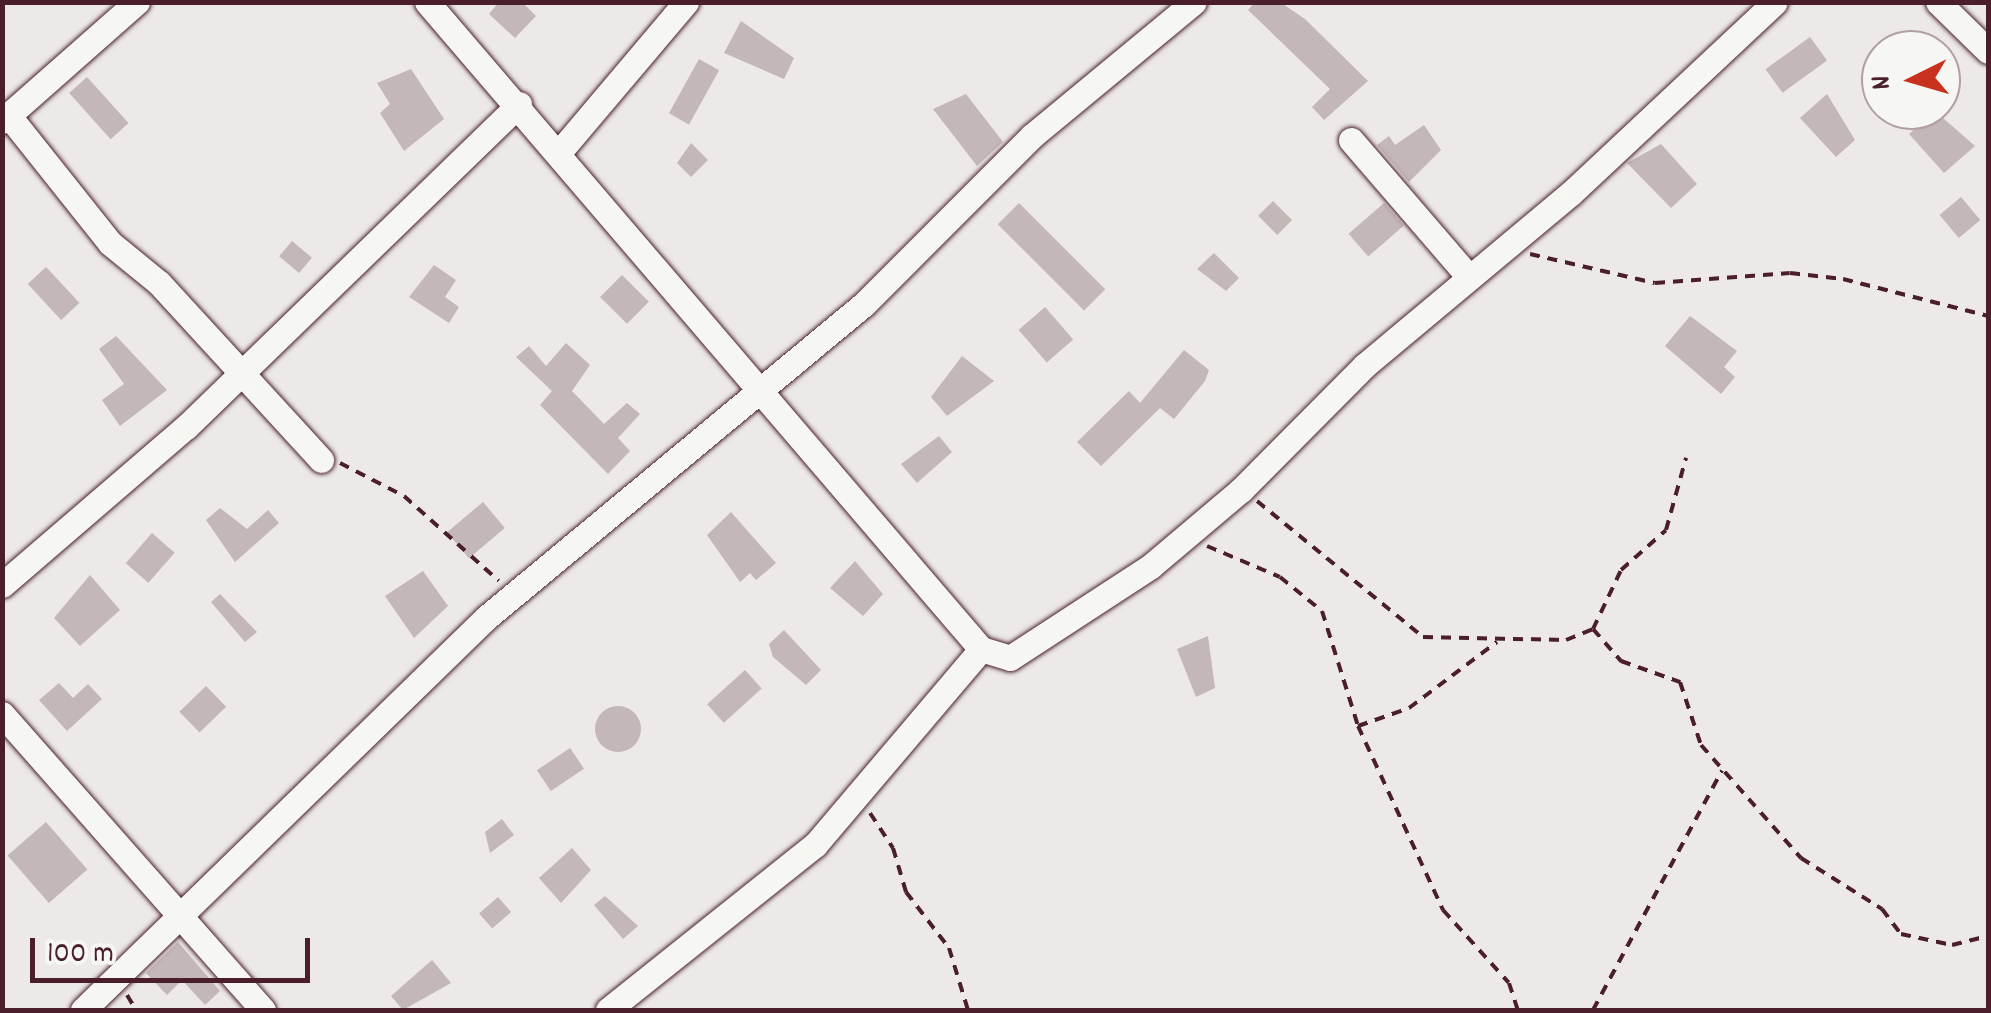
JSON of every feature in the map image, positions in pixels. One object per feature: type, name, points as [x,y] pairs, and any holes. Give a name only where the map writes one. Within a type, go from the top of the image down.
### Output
[{"type":"street","points":[[427,2],[560,150],[981,649],[1010,658],[1185,538],[1468,276],[1775,2]]},
{"type":"street","points":[[560,150],[686,2]]},
{"type":"street","points":[[83,1010],[515,594],[862,304],[1032,136],[1194,2]]},
{"type":"street","points":[[1938,2],[1988,51]]},
{"type":"street","points":[[129,5],[6,118],[110,244],[240,370],[321,460]]},
{"type":"street","points":[[2,584],[186,428],[240,370],[519,104]]},
{"type":"street","points":[[1351,140],[1468,276]]},
{"type":"street","points":[[608,1010],[814,845],[981,649]]},
{"type":"street","points":[[2,714],[263,1010]]},
{"type":"path","points":[[1496,252],[1655,283],[1790,273],[1843,279],[1988,316]]},
{"type":"path","points":[[1240,490],[1423,637],[1497,642],[1566,640],[1593,629],[1620,570],[1666,530],[1686,458]]},
{"type":"path","points":[[321,460],[404,496],[515,594]]},
{"type":"path","points":[[1185,538],[1280,577],[1322,611],[1358,726],[1443,910],[1509,983],[1518,1010]]},
{"type":"path","points":[[1593,629],[1621,661],[1680,682],[1701,744],[1801,858],[1882,908],[1902,934],[1952,945],[1987,936],[1988,944]]},
{"type":"path","points":[[1358,726],[1409,708],[1497,642]]},
{"type":"path","points":[[1593,1010],[1722,770]]},
{"type":"path","points":[[860,794],[893,848],[906,892],[949,948],[968,1010]]},
{"type":"path","points":[[1988,987],[1988,997]]},
{"type":"building","points":[[499,2],[522,2],[536,16],[515,38],[489,14]]},
{"type":"building","points":[[1255,2],[1280,2],[1305,19],[1368,81],[1324,120],[1312,107],[1330,89],[1248,10]]},
{"type":"building","points":[[741,21],[794,58],[784,79],[724,53]]},
{"type":"building","points":[[1810,37],[1827,60],[1783,93],[1766,69]]},
{"type":"building","points":[[699,59],[719,70],[689,124],[669,113]]},
{"type":"building","points":[[411,69],[444,119],[404,151],[380,113],[390,104],[377,83]]},
{"type":"building","points":[[87,77],[128,123],[111,139],[69,93]]},
{"type":"building","points":[[966,94],[1003,142],[977,166],[933,109]]},
{"type":"building","points":[[1827,94],[1855,140],[1836,157],[1800,118]]},
{"type":"building","points":[[1424,125],[1441,150],[1409,182],[1377,145],[1389,136],[1395,145]]},
{"type":"building","points":[[1914,130],[1957,130],[1975,146],[1944,173],[1909,134]]},
{"type":"building","points":[[691,143],[708,160],[691,177],[677,163]]},
{"type":"building","points":[[1661,144],[1697,184],[1671,208],[1627,163]]},
{"type":"building","points":[[1961,197],[1980,220],[1959,238],[1940,215]]},
{"type":"building","points":[[1273,201],[1292,220],[1277,235],[1258,216]]},
{"type":"building","points":[[1019,203],[1105,289],[1084,310],[998,224]]},
{"type":"building","points":[[1384,203],[1404,226],[1368,256],[1349,234]]},
{"type":"building","points":[[292,241],[312,258],[299,273],[279,256]]},
{"type":"building","points":[[1214,253],[1239,278],[1226,291],[1197,269]]},
{"type":"building","points":[[434,265],[456,280],[445,297],[459,307],[449,323],[409,297]]},
{"type":"building","points":[[46,267],[79,303],[61,320],[28,284]]},
{"type":"building","points":[[622,275],[649,302],[627,324],[600,297]]},
{"type":"building","points":[[1045,307],[1073,339],[1047,362],[1019,330]]},
{"type":"building","points":[[1690,316],[1737,351],[1724,367],[1735,377],[1721,394],[1665,346]]},
{"type":"building","points":[[116,336],[167,390],[120,426],[102,400],[124,384],[99,349]]},
{"type":"building","points":[[566,343],[590,365],[572,391],[604,424],[627,403],[640,414],[618,438],[630,451],[608,474],[540,405],[552,391],[516,357],[529,346],[546,366]]},
{"type":"building","points":[[1184,350],[1209,370],[1205,381],[1174,419],[1160,408],[1101,466],[1077,442],[1129,391],[1140,403]]},
{"type":"building","points":[[962,356],[994,381],[947,416],[931,397]]},
{"type":"building","points":[[939,436],[952,452],[917,483],[901,464]]},
{"type":"building","points":[[483,502],[505,528],[469,558],[447,532]]},
{"type":"building","points":[[220,508],[247,529],[268,510],[279,523],[235,562],[206,520]]},
{"type":"building","points":[[731,512],[776,563],[756,580],[750,573],[740,582],[707,535]]},
{"type":"building","points":[[152,533],[175,553],[148,583],[126,563]]},
{"type":"building","points":[[855,561],[883,594],[863,616],[830,588]]},
{"type":"building","points":[[423,571],[448,606],[414,638],[385,596]]},
{"type":"building","points":[[90,575],[120,610],[80,646],[54,618]]},
{"type":"building","points":[[220,594],[257,632],[245,642],[211,602]]},
{"type":"building","points":[[784,630],[821,670],[806,685],[773,657],[769,644]]},
{"type":"building","points":[[1208,636],[1215,688],[1196,697],[1177,649]]},
{"type":"building","points":[[745,670],[762,689],[724,723],[707,704]]},
{"type":"building","points":[[59,683],[73,698],[88,684],[102,699],[67,731],[39,700]]},
{"type":"building","points":[[206,686],[226,707],[200,733],[179,712]]},
{"type":"building","points":[[618,706],[634,713],[641,729],[634,745],[618,752],[602,745],[595,729],[602,713]]},
{"type":"building","points":[[570,748],[584,769],[551,791],[537,770]]},
{"type":"building","points":[[502,819],[514,835],[490,853],[485,832]]},
{"type":"building","points":[[46,822],[87,870],[49,903],[8,855]]},
{"type":"building","points":[[572,848],[591,870],[561,903],[539,878]]},
{"type":"building","points":[[605,896],[638,926],[623,939],[594,905]]},
{"type":"building","points":[[498,897],[511,912],[492,928],[479,913]]},
{"type":"building","points":[[178,942],[220,991],[205,1005],[182,980],[167,995],[146,973]]},
{"type":"building","points":[[432,960],[451,983],[403,1010],[391,996]]}]
